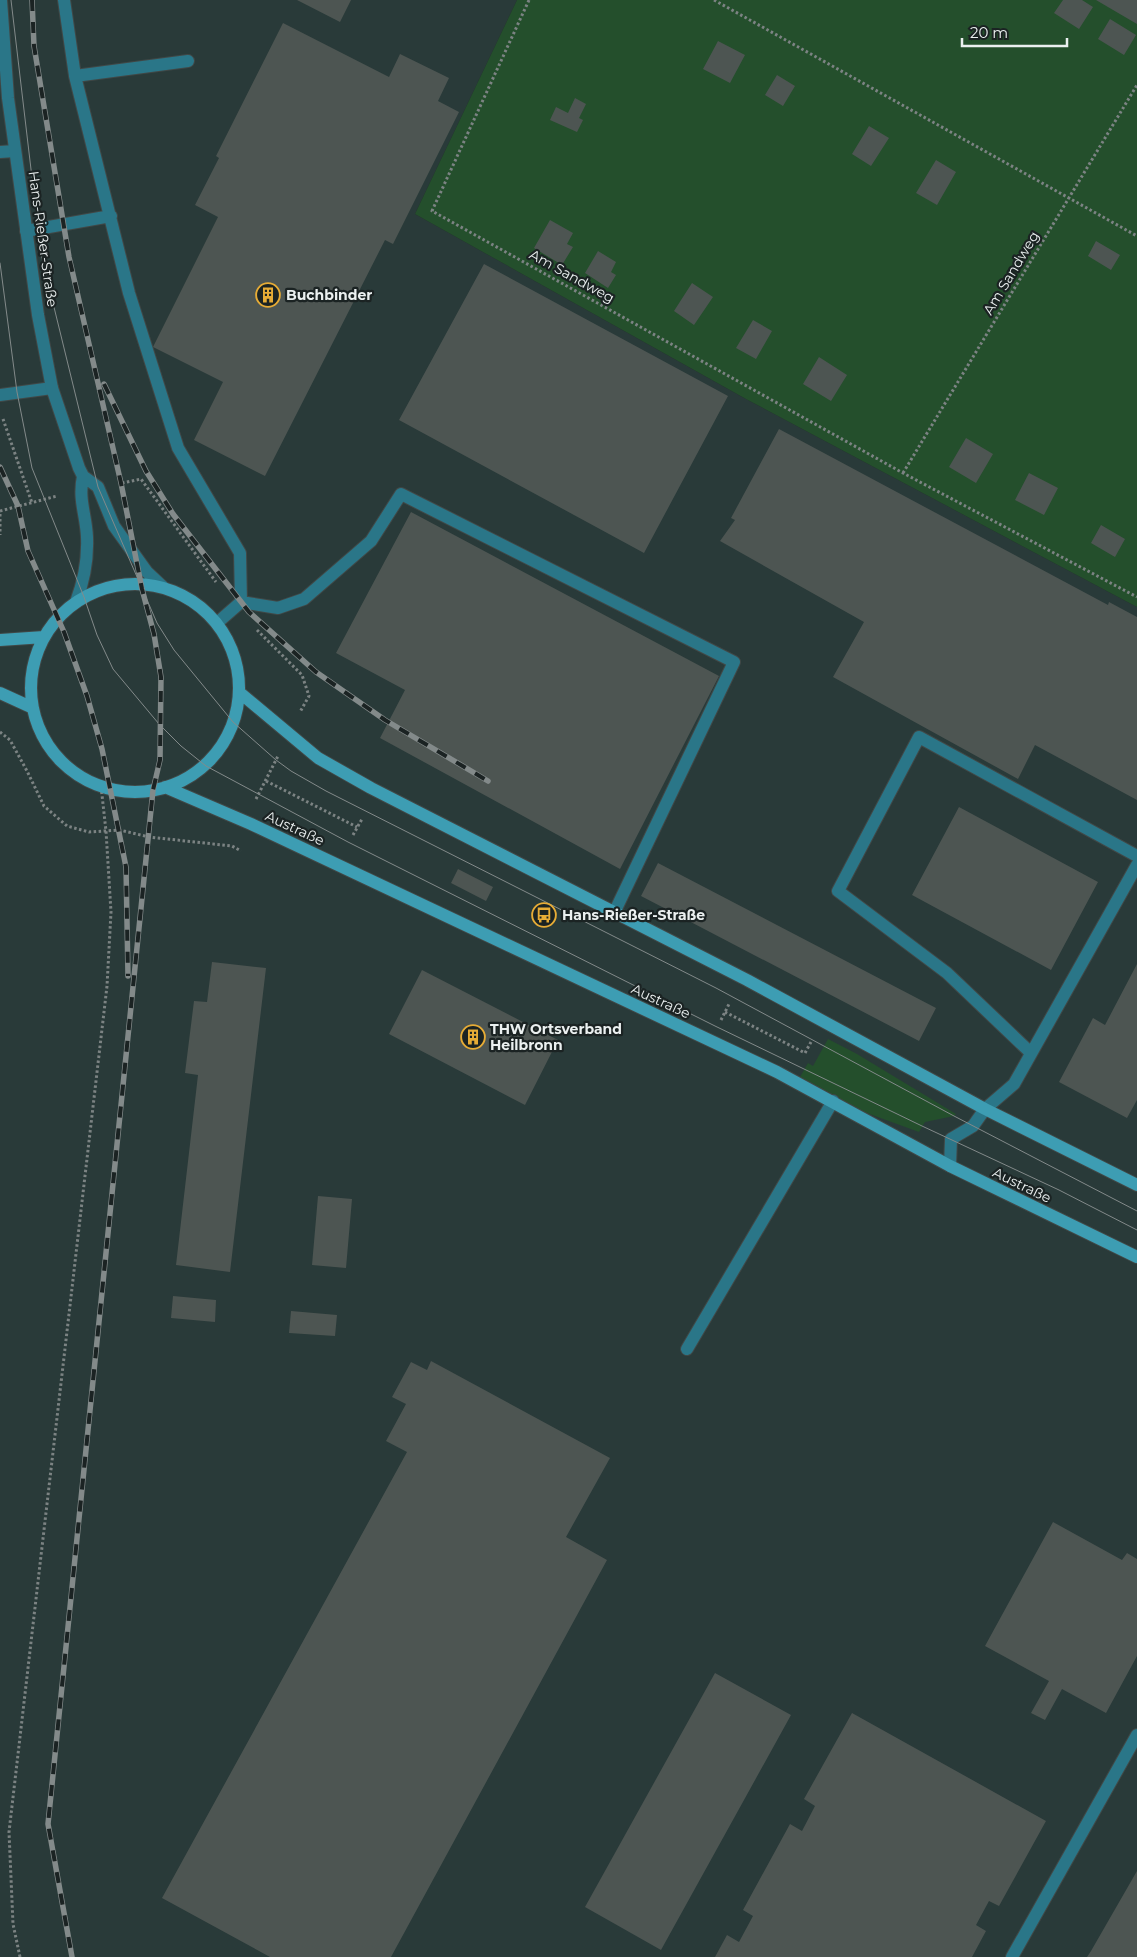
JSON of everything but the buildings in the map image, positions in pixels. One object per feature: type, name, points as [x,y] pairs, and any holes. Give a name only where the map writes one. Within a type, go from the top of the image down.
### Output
[{"type":"main road","name":"Austraße","points":[[139,583],[163,587],[183,595],[200,605],[217,623],[230,644],[237,667],[239,692],[233,722],[224,741],[206,766],[188,778],[165,788],[153,790],[111,789],[77,774],[62,762],[49,746],[39,727],[33,708],[31,683],[35,660],[44,637],[57,618],[84,597],[111,586],[139,583]]},
{"type":"main road","points":[[0,640],[44,637]]},
{"type":"main road","points":[[239,692],[318,758],[371,788],[747,980],[985,1109],[1137,1185]]},
{"type":"main road","points":[[0,693],[33,708]]},
{"type":"main road","name":"Austraße","points":[[165,788],[260,829],[760,1064],[950,1166],[1137,1257]]},
{"type":"street","name":"Hans-Rießer-Straße","points":[[1,0],[4,99],[15,152],[38,315],[52,388],[79,468],[84,476],[98,487],[114,526],[147,572],[163,587]]},
{"type":"street","points":[[64,0],[76,76],[129,293],[178,448],[240,554],[238,605]]},
{"type":"street","points":[[76,76],[188,61]]},
{"type":"street","points":[[0,152],[15,152]]},
{"type":"street","points":[[26,231],[111,216]]},
{"type":"street","points":[[0,395],[52,388]]},
{"type":"street","points":[[76,602],[86,568],[87,536],[80,490],[84,476]]},
{"type":"street","points":[[217,623],[238,605],[278,608],[304,599],[371,541],[401,494],[734,662],[614,913]]},
{"type":"street","points":[[1030,1053],[947,973],[838,891],[919,737],[1137,856]]},
{"type":"street","points":[[950,1166],[951,1139],[973,1126],[985,1109],[1014,1084],[1137,865]]},
{"type":"street","points":[[687,1349],[833,1102]]},
{"type":"street","points":[[1012,1957],[1137,1735]]},
{"type":"path","name":"Am Sandweg","points":[[529,0],[432,211],[903,473],[1137,597]]},
{"type":"path","points":[[714,0],[1137,236]]},
{"type":"path","name":"Am Sandweg","points":[[903,473],[1137,85]]},
{"type":"path","points":[[3,418],[32,503]]},
{"type":"path","points":[[98,487],[141,479],[238,605],[302,675],[308,696],[266,781],[357,827]]},
{"type":"path","points":[[0,535],[0,512],[80,490]]},
{"type":"path","points":[[0,732],[10,740],[44,806],[67,826],[89,832],[120,830],[149,837],[232,846],[241,851]]},
{"type":"path","points":[[20,1957],[13,1924],[9,1832],[107,986],[111,912],[101,786]]},
{"type":"path","points":[[353,835],[362,819]]},
{"type":"path","points":[[721,1020],[729,1004]]},
{"type":"path","points":[[725,1012],[805,1052]]},
{"type":"shaded area","points":[[0,0],[517,0],[415,214],[746,399],[1137,607],[1137,1957],[0,1957]]},
{"type":"green space","points":[[517,0],[1137,0],[1137,607],[746,399],[415,214]]},
{"type":"green space","points":[[828,1039],[857,1054],[956,1114],[925,1122],[919,1132],[864,1112],[800,1077],[808,1063],[813,1066]]},
{"type":"tram line","points":[[11,0],[41,254],[98,487],[157,623],[174,650],[233,722],[276,760],[326,791],[716,988],[954,1116],[1137,1211]]},
{"type":"tram line","points":[[0,263],[17,392],[32,468],[84,597],[97,635],[113,669],[159,724],[181,746],[206,766],[348,842],[715,1026],[1059,1190],[1137,1230]]},
{"type":"railway","points":[[32,0],[34,46],[69,257],[121,483],[142,589],[154,634],[161,677],[160,760],[153,790],[48,1824],[72,1957]]},
{"type":"railway","points":[[104,384],[146,471],[173,514],[249,612],[316,672],[385,720],[488,781]]},
{"type":"railway","points":[[0,467],[18,506],[28,551],[64,632],[87,696],[102,749],[126,867],[128,976]]},
{"type":"place","name":"Buchbinder","points":[[268,295]]},
{"type":"place","name":"Hans-Rießer-Straße","points":[[544,915]]},
{"type":"place","name":"THW Ortsverband Heilbronn","points":[[473,1037]]}]
